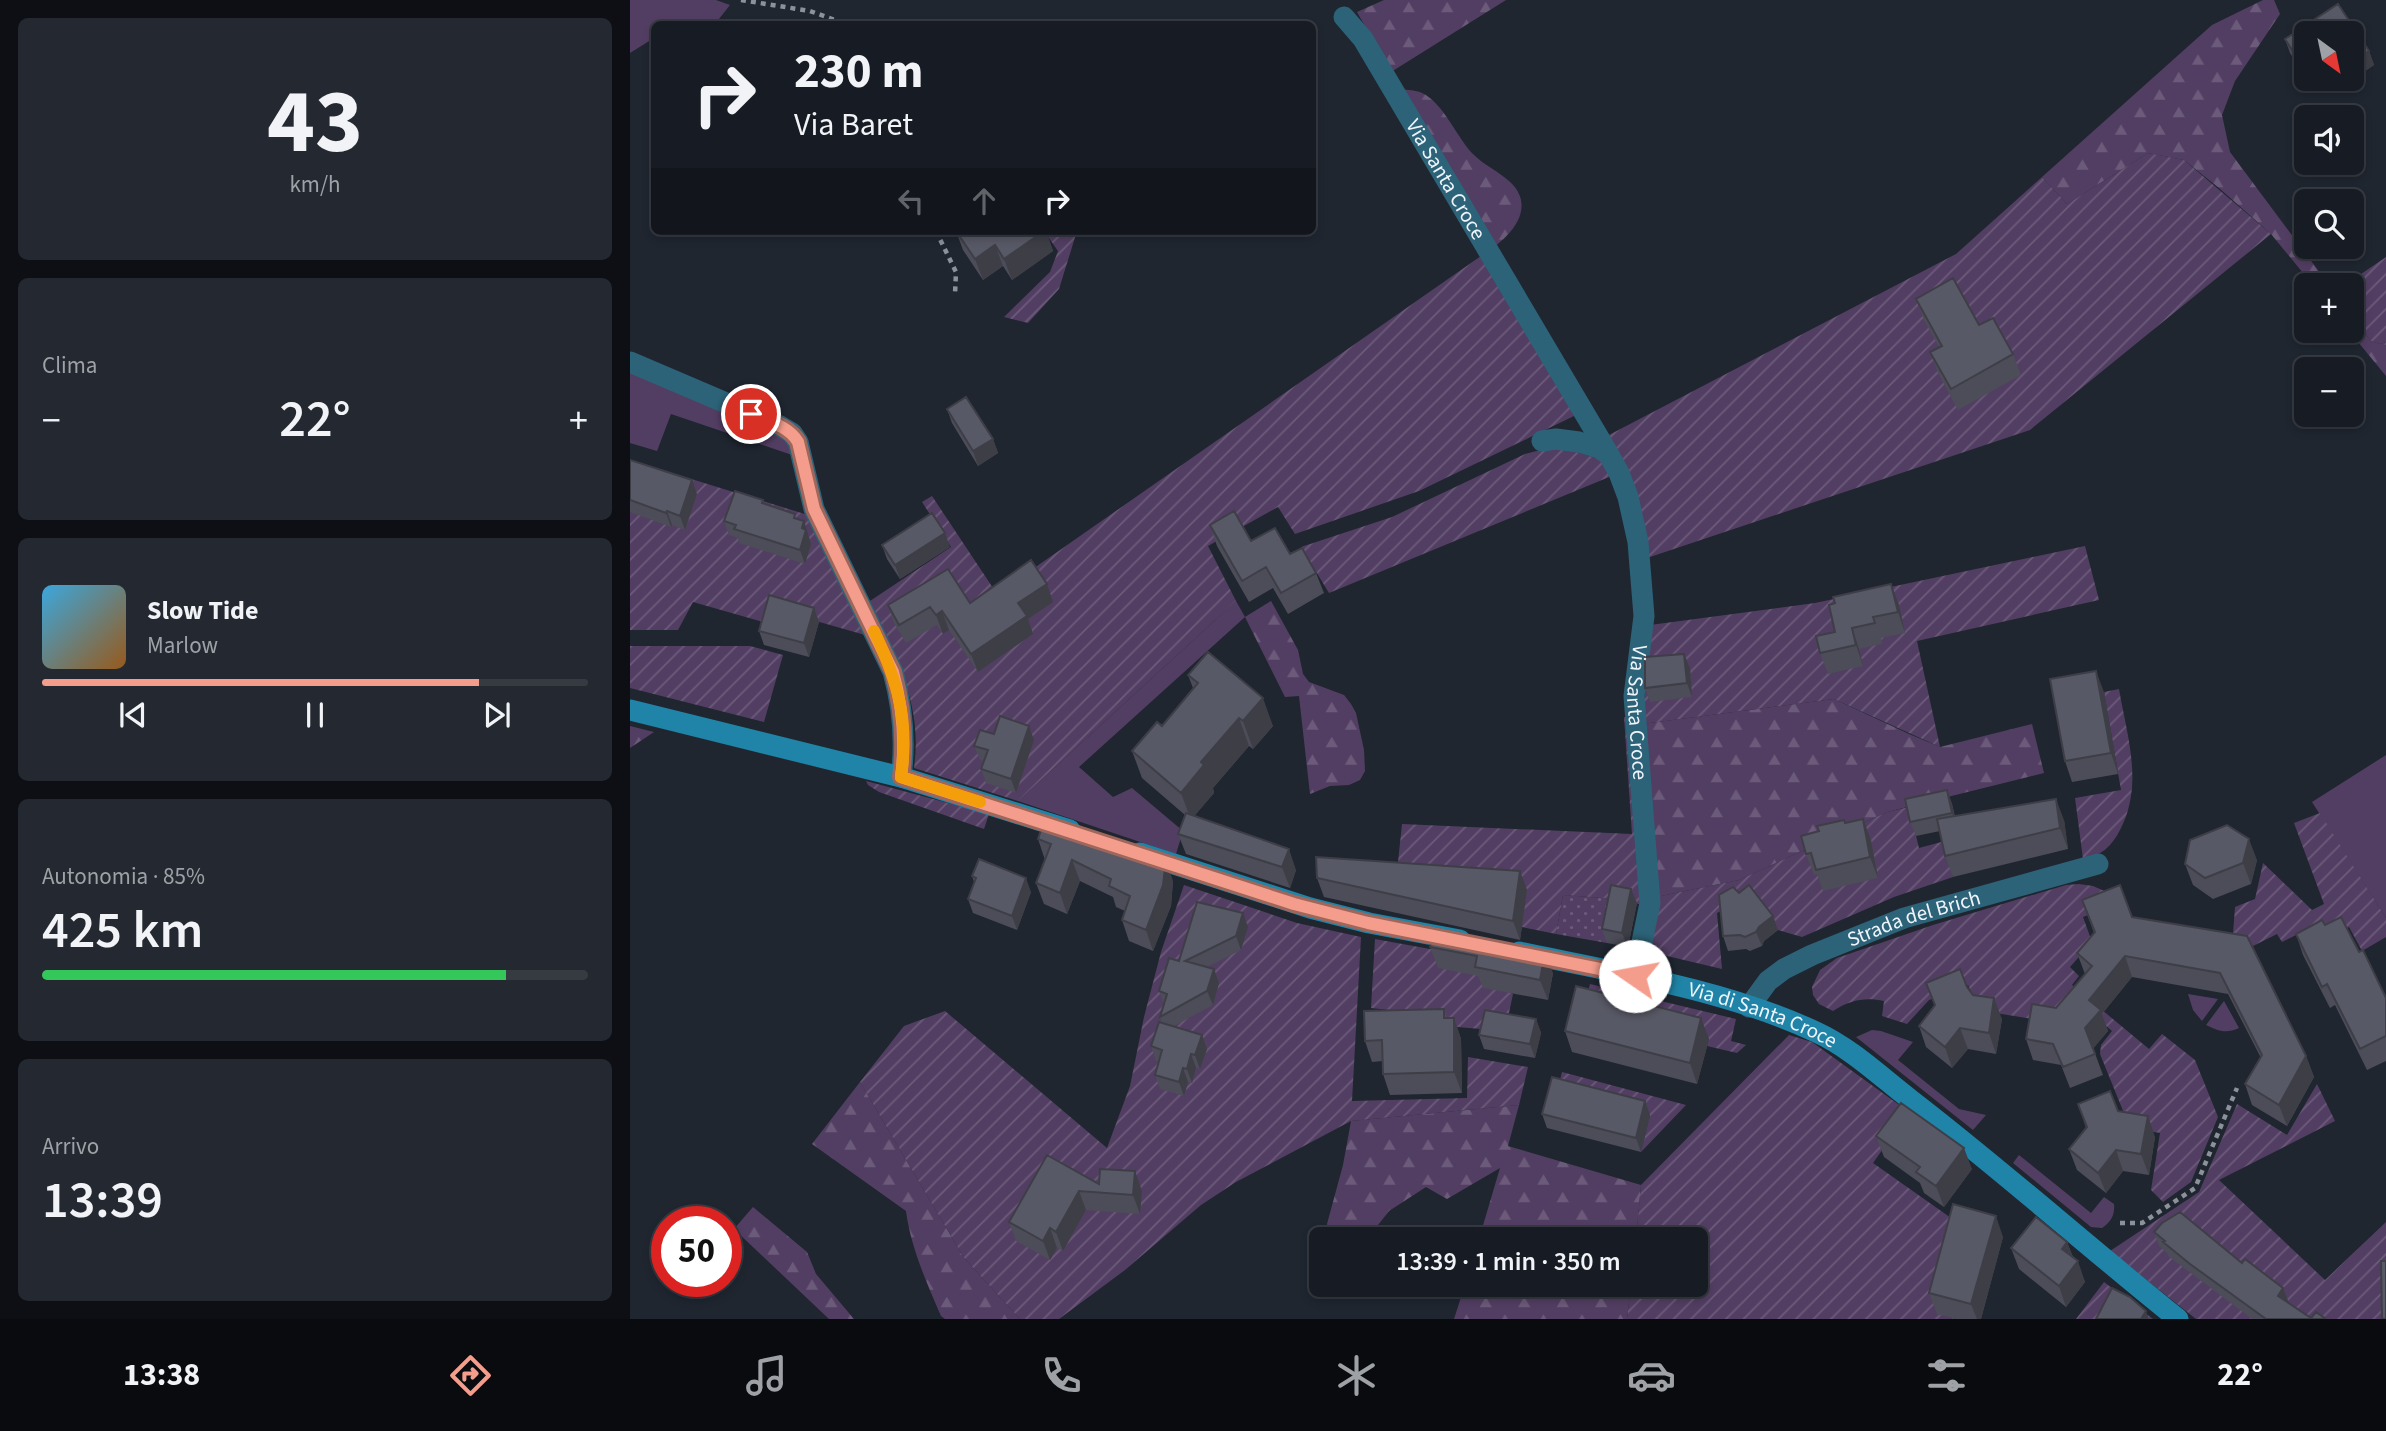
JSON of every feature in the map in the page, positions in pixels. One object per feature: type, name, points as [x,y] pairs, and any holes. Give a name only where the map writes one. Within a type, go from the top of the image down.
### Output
[{"type":"main road","points":[[630,710],[901,777],[1090,837]]},
{"type":"main road","points":[[1116,845],[1294,904],[1368,923],[1477,943]]},
{"type":"main road","name":"Via di Santa Croce","points":[[1503,948],[1635,976],[1749,1007],[1817,1032],[1838,1044],[1955,1134],[2178,1319]]},
{"type":"street","name":"Via Santa Croce","points":[[1344,17],[1363,39],[1619,472],[1632,513],[1644,607],[1634,696],[1650,903],[1635,976]]},
{"type":"street","points":[[630,362],[780,426],[797,438],[814,509],[893,672],[905,731],[901,777]]},
{"type":"street","points":[[1542,441],[1556,439],[1579,442],[1592,445],[1609,455]]},
{"type":"street","name":"Strada del Brich","points":[[1749,1007],[1761,988],[1777,974],[1819,952],[1913,915],[2098,864]]},
{"type":"path","points":[[741,0],[810,11],[838,21]]},
{"type":"path","points":[[938,235],[956,272],[955,293]]},
{"type":"path","points":[[2120,1223],[2142,1223],[2195,1188],[2237,1088]]},
{"type":"green space","points":[[630,0],[716,0],[730,5],[717,21],[651,21],[651,40],[630,53]]},
{"type":"green space","points":[[1384,0],[1506,0],[1391,72],[1357,12]]},
{"type":"green space","points":[[2263,0],[2274,0],[2280,14],[2235,81],[2222,115],[2230,152],[2294,238],[2294,259],[2310,259],[2320,273],[2303,273],[2271,234],[2184,160],[2148,153],[2067,204],[2042,177],[2212,25]]},
{"type":"green space","points":[[1401,89],[1420,92],[1437,104],[1474,155],[1505,177],[1517,190],[1521,199],[1520,217],[1509,233],[1494,247]]},
{"type":"green space","points":[[2148,153],[2184,160],[2271,234],[2030,430],[1647,558],[1607,436],[1956,254],[2042,177],[2067,204]]},
{"type":"green space","points":[[1047,235],[1076,235],[1059,289],[1028,323],[1004,317],[1050,272],[1058,251]]},
{"type":"green space","points":[[1481,256],[1576,415],[1419,491],[1295,534],[1278,507],[1208,546],[1236,601],[1018,801],[914,768],[915,723],[911,702],[898,662],[870,601],[951,547],[922,502],[932,496],[997,594]]},
{"type":"green space","points":[[2386,257],[2386,342],[2380,344],[2371,341],[2364,332],[2363,273]]},
{"type":"green space","points":[[2364,332],[2371,341],[2380,344],[2386,342],[2386,376],[2359,343],[2364,343]]},
{"type":"green space","points":[[630,367],[782,433],[795,456],[671,414],[657,451],[630,443]]},
{"type":"green space","points":[[1556,446],[1600,459],[1614,475],[1329,593],[1301,547],[1392,517],[1525,454]]},
{"type":"green space","points":[[630,460],[808,515],[865,635],[774,609],[770,624],[693,602],[678,630],[630,630]]},
{"type":"green space","points":[[2085,546],[2099,600],[1917,641],[1940,747],[1834,699],[1642,724],[1650,625],[1815,603]]},
{"type":"green space","points":[[1236,601],[1245,617],[1079,767],[1113,797],[1132,788],[1183,831],[1176,854],[1018,801]]},
{"type":"green space","points":[[1271,601],[1298,650],[1303,674],[1309,682],[1344,695],[1356,713],[1364,750],[1365,771],[1360,780],[1349,785],[1330,786],[1310,794],[1299,696],[1285,697],[1245,617]]},
{"type":"green space","points":[[630,646],[750,646],[783,655],[764,722],[630,688]]},
{"type":"green space","points":[[2119,689],[2132,760],[2131,796],[2127,813],[2113,841],[2101,853],[2083,859],[2075,798],[2121,790],[2104,692]]},
{"type":"green space","points":[[1834,699],[1940,747],[2032,724],[2044,773],[1887,812],[1739,880],[1656,897],[1642,724]]},
{"type":"green space","points":[[1624,717],[1630,717],[1643,905],[1616,899],[1563,895],[1556,934],[1522,927],[1396,881],[1402,824],[1632,834]]},
{"type":"green space","points":[[630,726],[654,732],[630,748]]},
{"type":"green space","points":[[2386,755],[2386,918],[2312,802]]},
{"type":"green space","points":[[866,781],[989,814],[984,829],[879,792]]},
{"type":"green space","points":[[1909,807],[1919,848],[1945,841],[1953,877],[1894,897],[1802,937],[1778,930],[1754,899],[1738,902],[1717,913],[1722,969],[1646,951],[1656,897],[1739,880],[1887,812]]},
{"type":"green space","points":[[2320,813],[2386,918],[2386,937],[2362,951],[2349,927],[2322,940],[2310,928],[2282,942],[2277,934],[2243,951],[2233,934],[2235,907],[2255,899],[2263,863],[2312,910],[2324,904],[2294,823]]},
{"type":"green space","points":[[1184,885],[1297,923],[1361,937],[1352,1101],[1467,1098],[1468,1057],[1528,1067],[1519,1105],[1351,1121],[1236,1182],[1201,1205],[1125,1270],[1059,1319],[1020,1319],[964,1258],[860,1082],[904,1026],[945,1011],[1107,1148],[1130,1086],[1161,952]]},
{"type":"green space","points":[[2066,885],[2093,886],[2125,900],[2083,917],[2092,942],[2070,967],[2079,976],[2072,985],[2149,1049],[2162,1034],[2195,1060],[2218,1117],[2191,1182],[2163,1202],[2151,1190],[2160,1133],[2130,1128],[2100,1054],[2101,1045],[2112,1031],[2078,1002],[2058,1023],[1983,1011],[1978,1007],[1968,985],[1929,1000],[1907,1024],[1882,1016],[1884,1001],[1858,1000],[1833,1011],[1819,1004],[1813,995],[1812,987],[1820,970],[1837,958],[1933,925]]},
{"type":"green space","points":[[1563,895],[1616,899],[1607,943],[1556,934]]},
{"type":"green space","points":[[1375,939],[1441,951],[1513,994],[1506,1027],[1481,1029],[1398,1022],[1398,1011],[1371,1008]]},
{"type":"green space","points":[[1590,984],[1736,1019],[1731,1041],[1746,1045],[1737,1053],[1707,1046],[1709,1039],[1584,1007]]},
{"type":"green space","points":[[2188,994],[2218,999],[2202,1021],[2193,1010]]},
{"type":"green space","points":[[2224,1001],[2239,1028],[2222,1031],[2206,1025]]},
{"type":"green space","points":[[1872,1030],[1913,1042],[1898,1060],[1959,1109],[1986,1115],[1973,1130],[1856,1037]]},
{"type":"green space","points":[[1789,1035],[1812,1042],[1909,1112],[1873,1163],[1961,1225],[1937,1313],[1956,1319],[1627,1319],[1630,1297],[1708,1297],[1708,1227],[1637,1227],[1641,1185]]},
{"type":"green space","points":[[1562,1072],[1686,1105],[1641,1152],[1650,1115],[1557,1091]]},
{"type":"green space","points":[[860,1082],[964,1258],[1020,1319],[945,1319],[941,1316],[915,1251],[906,1211],[812,1144]]},
{"type":"green space","points":[[2317,1084],[2335,1121],[2219,1180],[2325,1280],[2386,1222],[2386,1319],[2196,1319],[2110,1251],[2199,1192],[2237,1104],[2287,1135]]},
{"type":"green space","points":[[1519,1105],[1508,1146],[1641,1185],[1637,1227],[1483,1227],[1500,1168],[1447,1199],[1426,1187],[1389,1211],[1376,1227],[1328,1227],[1351,1121]]},
{"type":"green space","points":[[2019,1155],[2091,1213],[2104,1197],[2114,1204],[2110,1221],[2102,1228],[2091,1227],[2013,1163]]},
{"type":"green space","points":[[753,1207],[807,1252],[816,1274],[854,1319],[829,1319],[742,1237],[742,1220]]},
{"type":"green space","points":[[2104,1282],[2153,1319],[2076,1319]]},
{"type":"green space","points":[[1461,1297],[1630,1297],[1627,1319],[1454,1319]]},
{"type":"building","points":[[2338,4],[2349,21],[2312,21]]},
{"type":"building","points":[[2294,33],[2294,53],[2285,39]]},
{"type":"building","points":[[959,235],[1038,235],[1004,259],[995,245],[975,259]]},
{"type":"building","points":[[1953,278],[1979,325],[1993,318],[2013,354],[1951,389],[1930,352],[1942,346],[1916,299]]},
{"type":"building","points":[[966,397],[993,439],[973,451],[947,409]]},
{"type":"building","points":[[630,460],[692,480],[680,516],[630,500]]},
{"type":"building","points":[[735,491],[763,500],[762,503],[795,514],[794,518],[804,521],[802,528],[806,530],[800,550],[734,529],[736,525],[724,521]]},
{"type":"building","points":[[1234,511],[1251,541],[1275,528],[1290,554],[1302,548],[1316,573],[1281,593],[1266,567],[1242,581],[1210,525]]},
{"type":"building","points":[[932,513],[945,533],[895,565],[882,545]]},
{"type":"building","points":[[1031,560],[1047,584],[1018,603],[1027,616],[971,654],[942,611],[936,615],[930,607],[899,625],[888,605],[948,569],[970,603]]},
{"type":"building","points":[[1891,584],[1898,612],[1873,617],[1875,623],[1852,628],[1856,645],[1820,653],[1816,636],[1835,632],[1829,605],[1835,603],[1833,597]]},
{"type":"building","points":[[769,595],[814,608],[804,643],[759,631]]},
{"type":"building","points":[[1208,652],[1263,698],[1243,721],[1239,718],[1201,762],[1204,765],[1181,793],[1132,751],[1157,722],[1162,726],[1198,683],[1188,675]]},
{"type":"building","points":[[1684,654],[1687,683],[1645,688],[1645,657]]},
{"type":"building","points":[[2096,671],[2111,753],[2065,761],[2050,679]]},
{"type":"building","points":[[1000,716],[1029,726],[1011,779],[981,769],[988,750],[974,746],[980,730],[994,734]]},
{"type":"building","points":[[1947,790],[1952,813],[1910,822],[1905,799]]},
{"type":"building","points":[[2056,799],[2060,828],[1945,856],[1937,819]]},
{"type":"building","points":[[1186,813],[1289,849],[1282,867],[1178,834]]},
{"type":"building","points":[[1045,818],[1166,860],[1163,885],[1146,930],[1122,920],[1130,896],[1109,886],[1111,879],[1072,860],[1060,893],[1036,883],[1051,844],[1038,839]]},
{"type":"building","points":[[1863,819],[1870,857],[1816,870],[1811,853],[1806,854],[1801,836],[1819,831],[1817,826]]},
{"type":"building","points":[[2227,825],[2249,839],[2243,863],[2205,878],[2185,864],[2190,840]]},
{"type":"building","points":[[1316,857],[1520,871],[1513,921],[1317,878]]},
{"type":"building","points":[[979,859],[1026,878],[1012,916],[968,899],[976,878],[972,876]]},
{"type":"building","points":[[1611,885],[1631,889],[1622,933],[1602,929]]},
{"type":"building","points":[[1749,885],[1773,916],[1756,932],[1745,937],[1723,936],[1719,895],[1733,887],[1739,893]]},
{"type":"building","points":[[2120,885],[2132,917],[2247,936],[2306,1056],[2279,1105],[2245,1084],[2262,1055],[2220,973],[2125,956],[2089,1000],[2101,1010],[2085,1028],[2095,1054],[2063,1067],[2053,1044],[2026,1039],[2032,1004],[2056,1008],[2092,966],[2077,953],[2095,932],[2082,900]]},
{"type":"building","points":[[1197,902],[1243,913],[1236,936],[1185,961],[1214,969],[1207,991],[1160,1017],[1167,994],[1159,991],[1169,958],[1179,961]]},
{"type":"building","points":[[2341,917],[2359,952],[2363,950],[2386,998],[2386,1036],[2360,1049],[2327,984],[2322,987],[2296,934],[2322,920],[2325,925]]},
{"type":"building","points":[[1433,928],[1545,952],[1540,980],[1475,967],[1477,956],[1430,947]]},
{"type":"building","points":[[1960,969],[1973,995],[1994,998],[1989,1033],[1960,1028],[1945,1047],[1919,1026],[1935,1005],[1926,983]]},
{"type":"building","points":[[1576,986],[1701,1018],[1690,1063],[1565,1031]]},
{"type":"building","points":[[1444,1009],[1444,1018],[1454,1018],[1454,1072],[1383,1074],[1382,1040],[1365,1041],[1364,1011]]},
{"type":"building","points":[[1485,1010],[1536,1019],[1530,1044],[1479,1035]]},
{"type":"building","points":[[1159,1022],[1202,1035],[1195,1055],[1191,1054],[1187,1069],[1183,1068],[1179,1082],[1155,1075],[1162,1050],[1151,1046]]},
{"type":"building","points":[[1552,1077],[1645,1101],[1636,1138],[1542,1114]]},
{"type":"building","points":[[2110,1091],[2118,1111],[2148,1116],[2141,1154],[2116,1150],[2098,1173],[2069,1149],[2087,1127],[2078,1104]]},
{"type":"building","points":[[1901,1103],[1964,1148],[1936,1186],[1916,1172],[1920,1167],[1876,1136]]},
{"type":"building","points":[[1047,1155],[1099,1184],[1100,1169],[1135,1171],[1133,1195],[1079,1191],[1056,1232],[1050,1228],[1043,1241],[1009,1222]]},
{"type":"building","points":[[1953,1204],[1996,1216],[1971,1304],[1929,1293]]},
{"type":"building","points":[[2180,1212],[2242,1263],[2245,1259],[2283,1288],[2278,1296],[2311,1318],[2316,1312],[2326,1319],[2266,1319],[2190,1264],[2154,1232],[2162,1223]]},
{"type":"building","points":[[2036,1217],[2067,1242],[2062,1249],[2078,1261],[2059,1286],[2011,1248]]},
{"type":"building","points":[[2381,1261],[2386,1261],[2386,1319],[2382,1319]]},
{"type":"building","points":[[2112,1288],[2130,1297],[2146,1311],[2141,1319],[2096,1319]]},
{"type":"slow traffic","points":[[874,631],[893,672],[903,713],[905,746],[901,777],[980,802]]},
{"type":"route","points":[[751,414],[785,428],[795,436],[800,445],[814,509],[893,672],[905,731],[901,777],[1294,904],[1368,923],[1635,976]]}]
